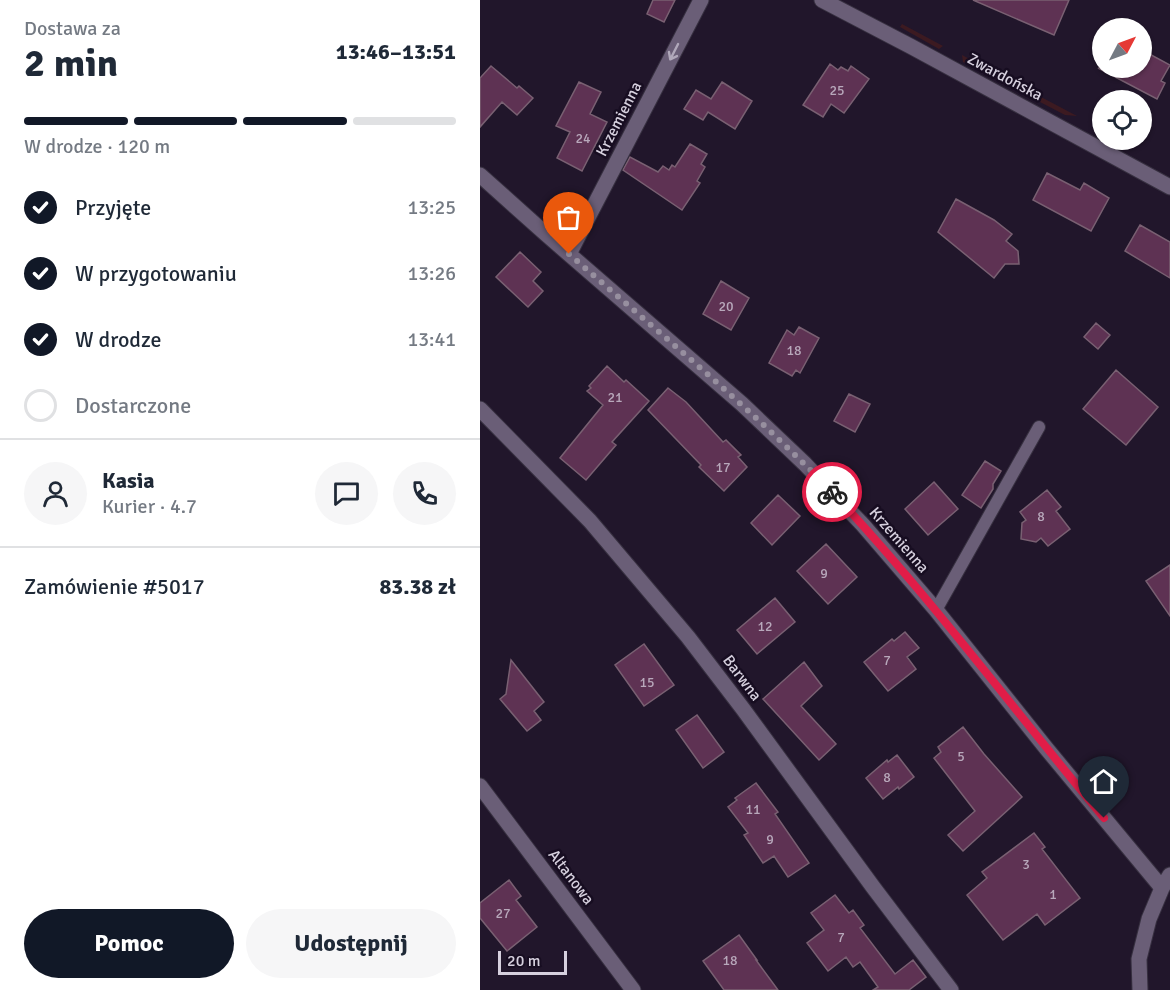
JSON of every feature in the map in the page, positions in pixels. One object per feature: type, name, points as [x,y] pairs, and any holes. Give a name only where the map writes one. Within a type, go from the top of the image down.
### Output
[{"type":"street","name":"Krzemienna","points":[[569,254],[701,0]]},
{"type":"street","name":"Zwardońska","points":[[822,0],[1170,187]]},
{"type":"street","name":"Krzemienna","points":[[480,175],[742,404],[805,464],[863,525],[936,609],[1046,748],[1166,882]]},
{"type":"street","name":"Barwna","points":[[480,409],[590,520],[688,637],[951,990]]},
{"type":"street","name":"Altanowa","points":[[480,786],[633,990]]},
{"type":"street","points":[[1140,990],[1139,959],[1149,919],[1166,882]]},
{"type":"lane","points":[[936,609],[1038,427]]},
{"type":"shaded area","points":[[902,24],[943,46],[939,49],[900,27]]},
{"type":"shaded area","points":[[962,55],[1077,116],[1065,115],[963,62]]},
{"type":"building","points":[[653,0],[675,0],[664,22],[647,14]]},
{"type":"building","points":[[973,0],[1069,0],[1054,35]]},
{"type":"building","points":[[1152,55],[1170,65],[1161,81],[1165,83],[1157,99],[1152,96],[1152,90],[1140,90],[1117,78],[1152,78]]},
{"type":"building","points":[[830,64],[838,70],[841,67],[848,71],[851,66],[869,79],[844,113],[831,104],[823,117],[803,105]]},
{"type":"building","points":[[491,66],[533,98],[517,115],[502,102],[480,127],[480,78]]},
{"type":"building","points":[[579,82],[601,92],[590,114],[607,122],[582,171],[557,158],[570,132],[556,126]]},
{"type":"building","points":[[722,82],[752,101],[735,129],[708,112],[703,120],[684,109],[696,90],[711,99]]},
{"type":"building","points":[[690,144],[707,154],[701,164],[705,167],[697,181],[700,183],[682,210],[623,170],[630,157],[658,172],[663,166],[669,170],[672,165],[675,167]]},
{"type":"building","points":[[1047,173],[1080,190],[1084,183],[1109,198],[1091,231],[1033,200]]},
{"type":"building","points":[[956,199],[994,220],[1012,234],[1006,241],[1018,251],[1019,264],[1005,264],[994,278],[938,232]]},
{"type":"building","points":[[1140,225],[1170,242],[1170,278],[1125,251]]},
{"type":"building","points":[[520,252],[541,272],[533,281],[543,291],[528,307],[496,277]]},
{"type":"building","points":[[721,281],[749,298],[731,330],[703,314]]},
{"type":"building","points":[[1096,323],[1110,335],[1098,349],[1084,337]]},
{"type":"building","points":[[799,327],[819,338],[800,373],[796,370],[792,376],[769,363],[787,330],[794,335]]},
{"type":"building","points":[[607,366],[649,401],[612,442],[616,445],[586,480],[560,458],[603,405],[587,391]]},
{"type":"building","points":[[1116,370],[1158,407],[1126,445],[1083,409]]},
{"type":"building","points":[[668,388],[686,402],[723,442],[726,440],[741,455],[738,457],[747,467],[724,491],[699,467],[701,465],[648,410]]},
{"type":"building","points":[[849,394],[870,404],[855,432],[834,421]]},
{"type":"building","points":[[985,461],[1001,471],[981,508],[962,495]]},
{"type":"building","points":[[934,482],[958,509],[928,535],[905,509]]},
{"type":"building","points":[[1047,490],[1061,507],[1056,511],[1070,529],[1048,546],[1041,538],[1036,542],[1021,539],[1022,523],[1026,520],[1020,512]]},
{"type":"building","points":[[778,495],[800,516],[772,545],[751,523]]},
{"type":"building","points":[[826,544],[857,577],[828,604],[797,571]]},
{"type":"building","points":[[1170,565],[1170,616],[1146,581]]},
{"type":"building","points":[[775,598],[795,622],[757,654],[737,630]]},
{"type":"building","points":[[905,632],[919,648],[907,657],[916,669],[888,691],[864,662],[892,639],[894,641]]},
{"type":"building","points":[[644,644],[674,685],[644,706],[615,665]]},
{"type":"building","points":[[511,660],[544,702],[534,711],[541,720],[527,731],[500,699],[506,694]]},
{"type":"building","points":[[804,662],[822,686],[801,706],[836,744],[819,760],[763,699]]},
{"type":"building","points":[[697,715],[724,752],[703,768],[676,730]]},
{"type":"building","points":[[963,727],[1022,797],[963,851],[948,835],[975,811],[934,758],[941,752],[938,747]]},
{"type":"building","points":[[897,755],[914,777],[883,799],[866,778],[887,760],[888,762]]},
{"type":"building","points":[[756,783],[778,812],[775,814],[809,863],[788,877],[774,856],[763,863],[744,835],[748,833],[728,807],[737,800],[735,798]]},
{"type":"building","points":[[1034,833],[1045,847],[1042,849],[1080,898],[1045,925],[1037,914],[1003,940],[967,895],[987,878],[982,872]]},
{"type":"building","points":[[509,880],[521,896],[516,900],[537,927],[507,951],[480,918],[480,903]]},
{"type":"building","points":[[835,895],[849,913],[853,910],[864,925],[860,928],[895,974],[913,960],[926,977],[909,990],[873,990],[878,987],[860,962],[853,967],[846,957],[828,971],[807,943],[824,930],[811,913]]},
{"type":"building","points":[[739,935],[778,990],[724,990],[703,961]]},
{"type":"way so far","points":[[569,254],[742,404],[832,492]]},
{"type":"route","points":[[832,492],[936,609],[1104,818]]}]
